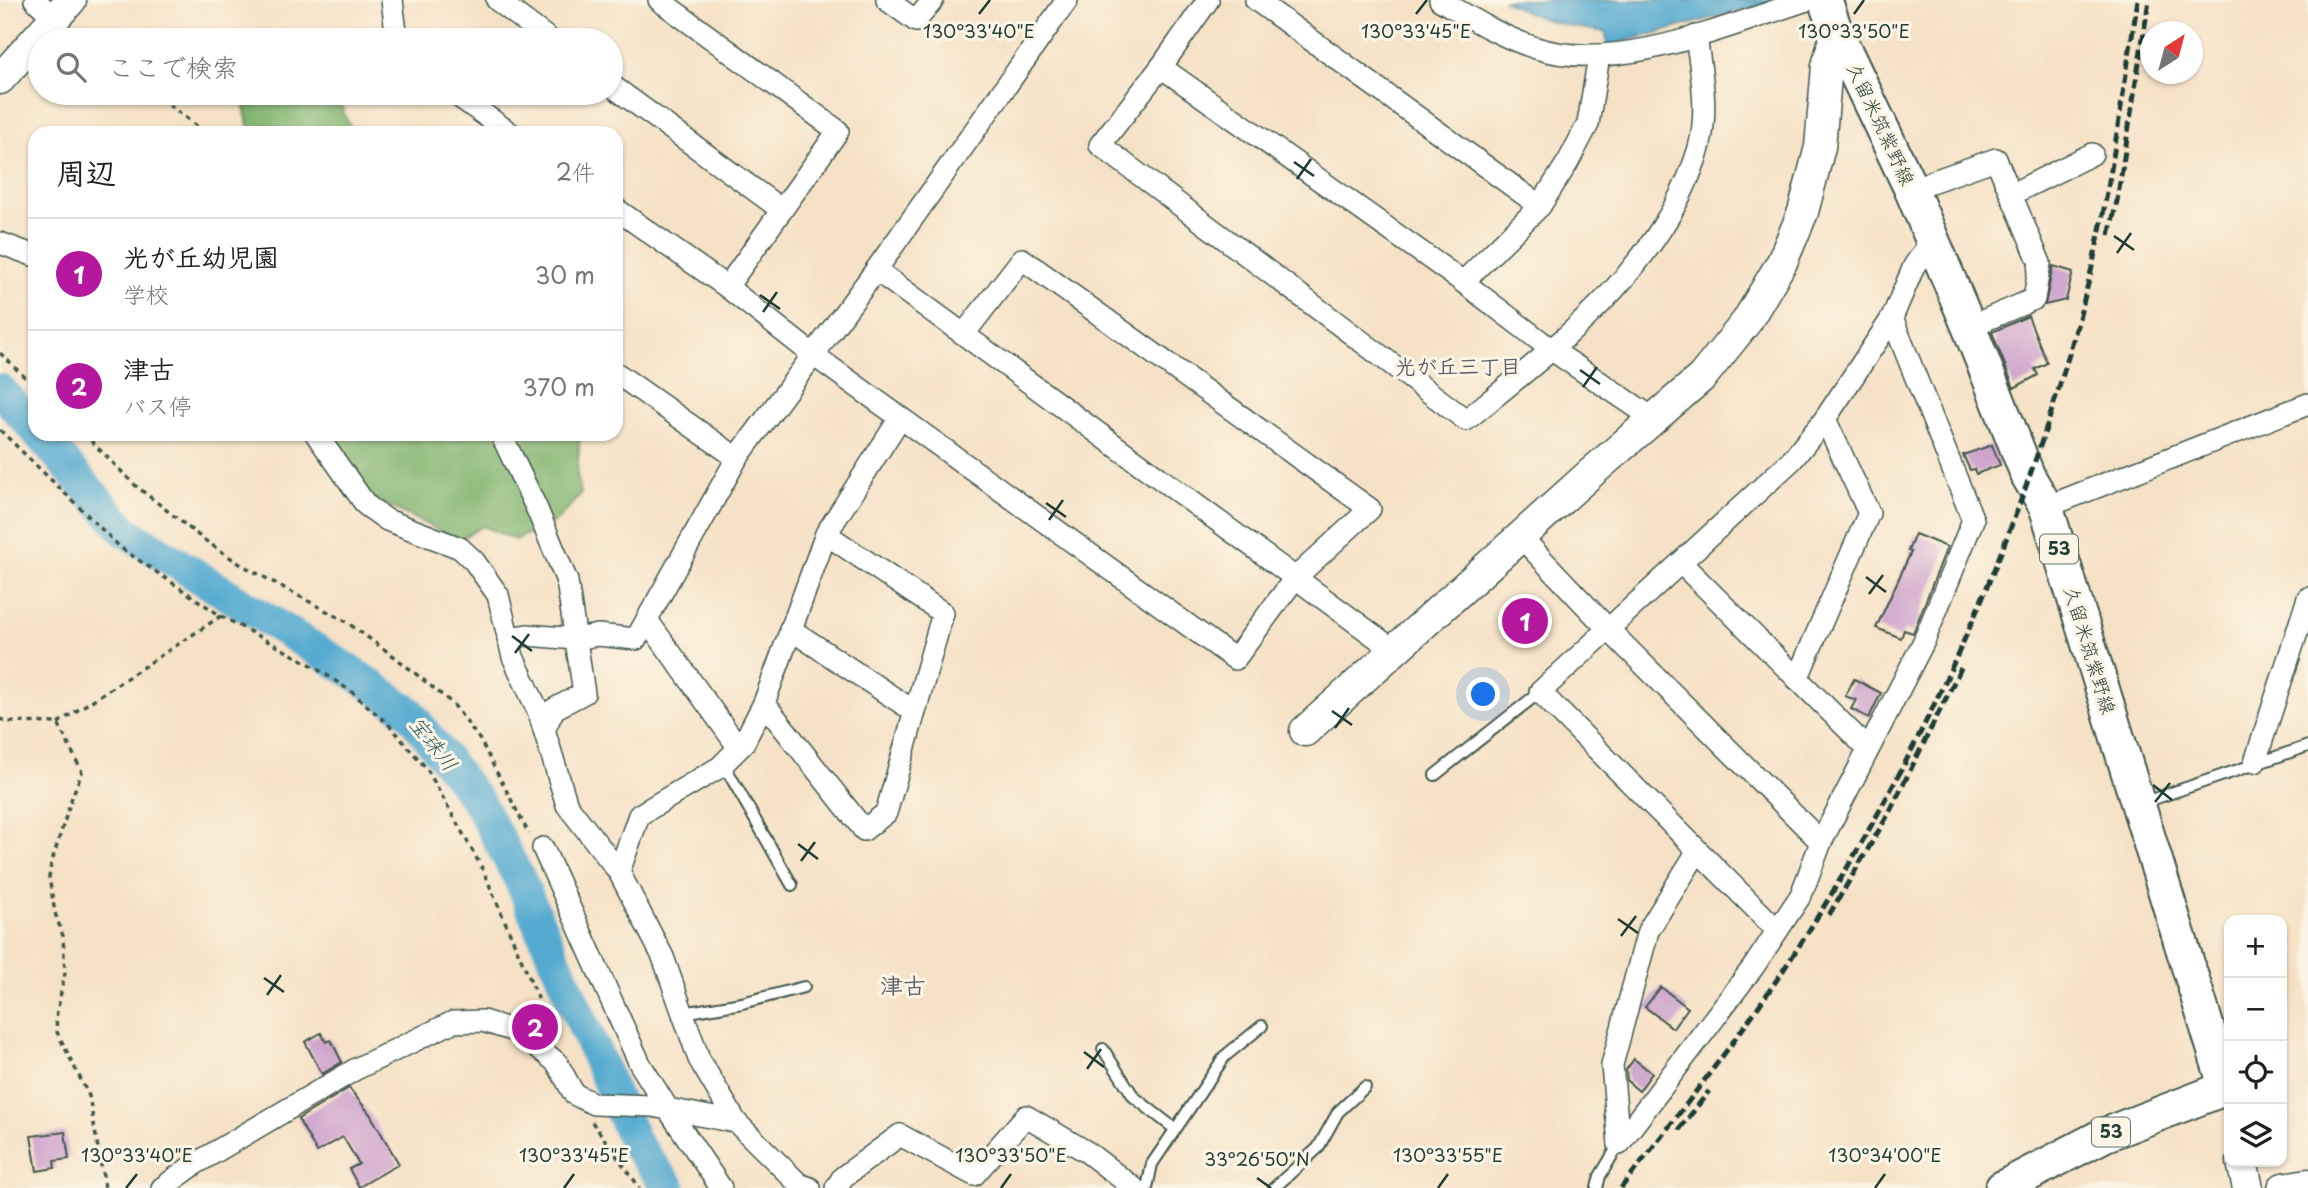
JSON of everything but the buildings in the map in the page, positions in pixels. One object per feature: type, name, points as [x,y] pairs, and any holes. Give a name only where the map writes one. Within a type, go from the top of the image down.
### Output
[{"type":"main road","name":"久留米筑紫野線","points":[[1825,0],[1836,32],[1912,189],[2028,476],[2046,507],[2224,1082]]},
{"type":"main road","name":"久留米筑紫野線","points":[[2003,1188],[2104,1135],[2224,1096]]},
{"type":"street","points":[[392,0],[396,28]]},
{"type":"street","points":[[497,0],[534,28]]},
{"type":"street","points":[[659,0],[838,131],[727,287]]},
{"type":"street","points":[[887,0],[916,21],[933,0]]},
{"type":"street","points":[[508,638],[527,635],[576,639],[598,635],[636,639],[737,457],[876,270],[1067,0]]},
{"type":"street","points":[[1208,0],[1161,67],[1100,145],[1466,420],[1552,350],[1632,270],[1677,203],[1699,146],[1704,94],[1696,36]]},
{"type":"street","points":[[1256,0],[1540,206]]},
{"type":"street","points":[[1440,0],[1490,29],[1537,48],[1599,56],[1614,56],[1696,36],[1807,0]]},
{"type":"street","points":[[37,28],[53,6]]},
{"type":"street","points":[[1305,731],[1702,377],[1746,321],[1782,262],[1802,212],[1820,147],[1827,66],[1836,32]]},
{"type":"street","points":[[0,79],[28,40]]},
{"type":"street","points":[[1462,282],[1540,206],[1588,124],[1599,56]]},
{"type":"street","points":[[1161,67],[1462,282],[1552,350],[1654,419]]},
{"type":"street","points":[[623,94],[782,210]]},
{"type":"street","points":[[471,105],[500,126]]},
{"type":"street","points":[[2012,194],[2092,154]]},
{"type":"street","points":[[1912,189],[1996,159],[2012,194],[2040,263],[2034,299],[1969,327]]},
{"type":"street","points":[[623,214],[727,287],[812,354],[900,418],[1235,659],[1295,578],[1370,509],[1022,258],[964,334]]},
{"type":"street","points":[[1777,930],[1540,692],[1792,460],[1825,419],[1892,318],[1914,266],[1932,240]]},
{"type":"street","points":[[0,243],[28,253]]},
{"type":"street","points":[[876,270],[1395,650]]},
{"type":"street","points":[[1619,1144],[1754,966],[1801,895],[1821,842],[1924,641],[1973,520],[1892,318]]},
{"type":"street","points":[[623,378],[737,457]]},
{"type":"street","points":[[2046,507],[2308,404]]},
{"type":"street","points":[[619,872],[639,815],[723,763],[739,748],[764,703],[826,534],[900,418]]},
{"type":"street","points":[[1797,679],[1869,513],[1825,419]]},
{"type":"street","points":[[321,441],[366,505],[387,520],[460,548],[474,561],[498,595],[513,657],[544,730],[567,805],[619,872],[663,957],[699,1059],[736,1122],[799,1184],[810,1188]]},
{"type":"street","points":[[504,441],[567,581],[584,693],[554,709],[544,730]]},
{"type":"street","points":[[764,703],[864,830],[886,813],[943,613],[826,534]]},
{"type":"street","points":[[1521,537],[1609,630],[1821,842]]},
{"type":"street","points":[[1681,563],[1868,749]]},
{"type":"street","points":[[2255,762],[2308,598]]},
{"type":"street","points":[[647,620],[739,748]]},
{"type":"street","points":[[790,629],[915,712]]},
{"type":"street","points":[[543,848],[660,1107],[721,1188]]},
{"type":"street","points":[[1619,1144],[1612,1065],[1648,931],[1697,852]]},
{"type":"street","points":[[162,1188],[195,1164],[356,1069],[453,1022],[483,1021],[521,1033],[556,1063],[574,1094],[594,1104],[660,1107],[736,1122]]},
{"type":"street","points":[[836,1188],[843,1177],[900,1135],[974,1175],[1026,1116],[1087,1152],[1134,1188]]},
{"type":"street","points":[[2243,1167],[2248,1188]]},
{"type":"street","points":[[2283,1188],[2308,1184]]},
{"type":"lane","points":[[1435,775],[1540,692]]},
{"type":"lane","points":[[2137,804],[2308,746]]},
{"type":"lane","points":[[723,763],[792,885]]},
{"type":"lane","points":[[683,1013],[743,1003],[804,987]]},
{"type":"lane","points":[[1147,1188],[1152,1164],[1225,1056],[1262,1026]]},
{"type":"lane","points":[[1103,1049],[1134,1097],[1175,1129]]},
{"type":"lane","points":[[1274,1188],[1318,1147],[1338,1112],[1365,1087]]},
{"type":"lane","points":[[1597,1188],[1619,1144]]},
{"type":"path","points":[[169,105],[197,126]]},
{"type":"path","points":[[0,353],[28,380]]},
{"type":"path","points":[[0,430],[121,548],[221,616],[310,664],[352,692],[389,724],[427,769],[482,868],[557,1043],[556,1063]]},
{"type":"path","points":[[91,441],[135,485],[203,539],[240,564],[345,621],[453,704],[480,740],[525,829],[543,848]]},
{"type":"path","points":[[0,719],[9,722],[58,723],[221,616]]},
{"type":"path","points":[[58,723],[82,772],[49,877],[55,914],[63,936],[65,973],[56,1017],[57,1032],[89,1096],[105,1188]]},
{"type":"path","points":[[574,1094],[607,1145],[640,1188]]},
{"type":"green space","points":[[244,105],[341,105],[350,126],[248,126]]},
{"type":"green space","points":[[334,441],[579,441],[577,474],[581,494],[556,521],[515,540],[483,526],[458,540],[367,495]]},
{"type":"water","points":[[1504,0],[1781,0],[1607,46],[1606,32],[1553,22]]},
{"type":"waterway","name":"宝珠川","points":[[0,390],[28,421]]},
{"type":"waterway","name":"宝珠川","points":[[45,441],[125,531],[352,672],[409,712],[479,803],[520,880],[636,1145],[670,1188]]},
{"type":"railway","points":[[1621,1188],[1729,1047],[1790,960],[1885,800],[1968,632],[2004,546],[2036,458],[2089,280],[2110,175],[2138,0]]},
{"type":"railway","points":[[2109,235],[2117,201],[2149,0]]},
{"type":"railway","points":[[1829,915],[1888,815],[1961,668]]},
{"type":"railway","points":[[1679,1130],[1709,1091]]},
{"type":"place","name":"光が丘幼児園","points":[[1525,621]]},
{"type":"place","name":"津古","points":[[535,1027]]},
{"type":"district","name":"光が丘三丁目","points":[[1458,367]]},
{"type":"district","name":"津古","points":[[903,986]]}]
